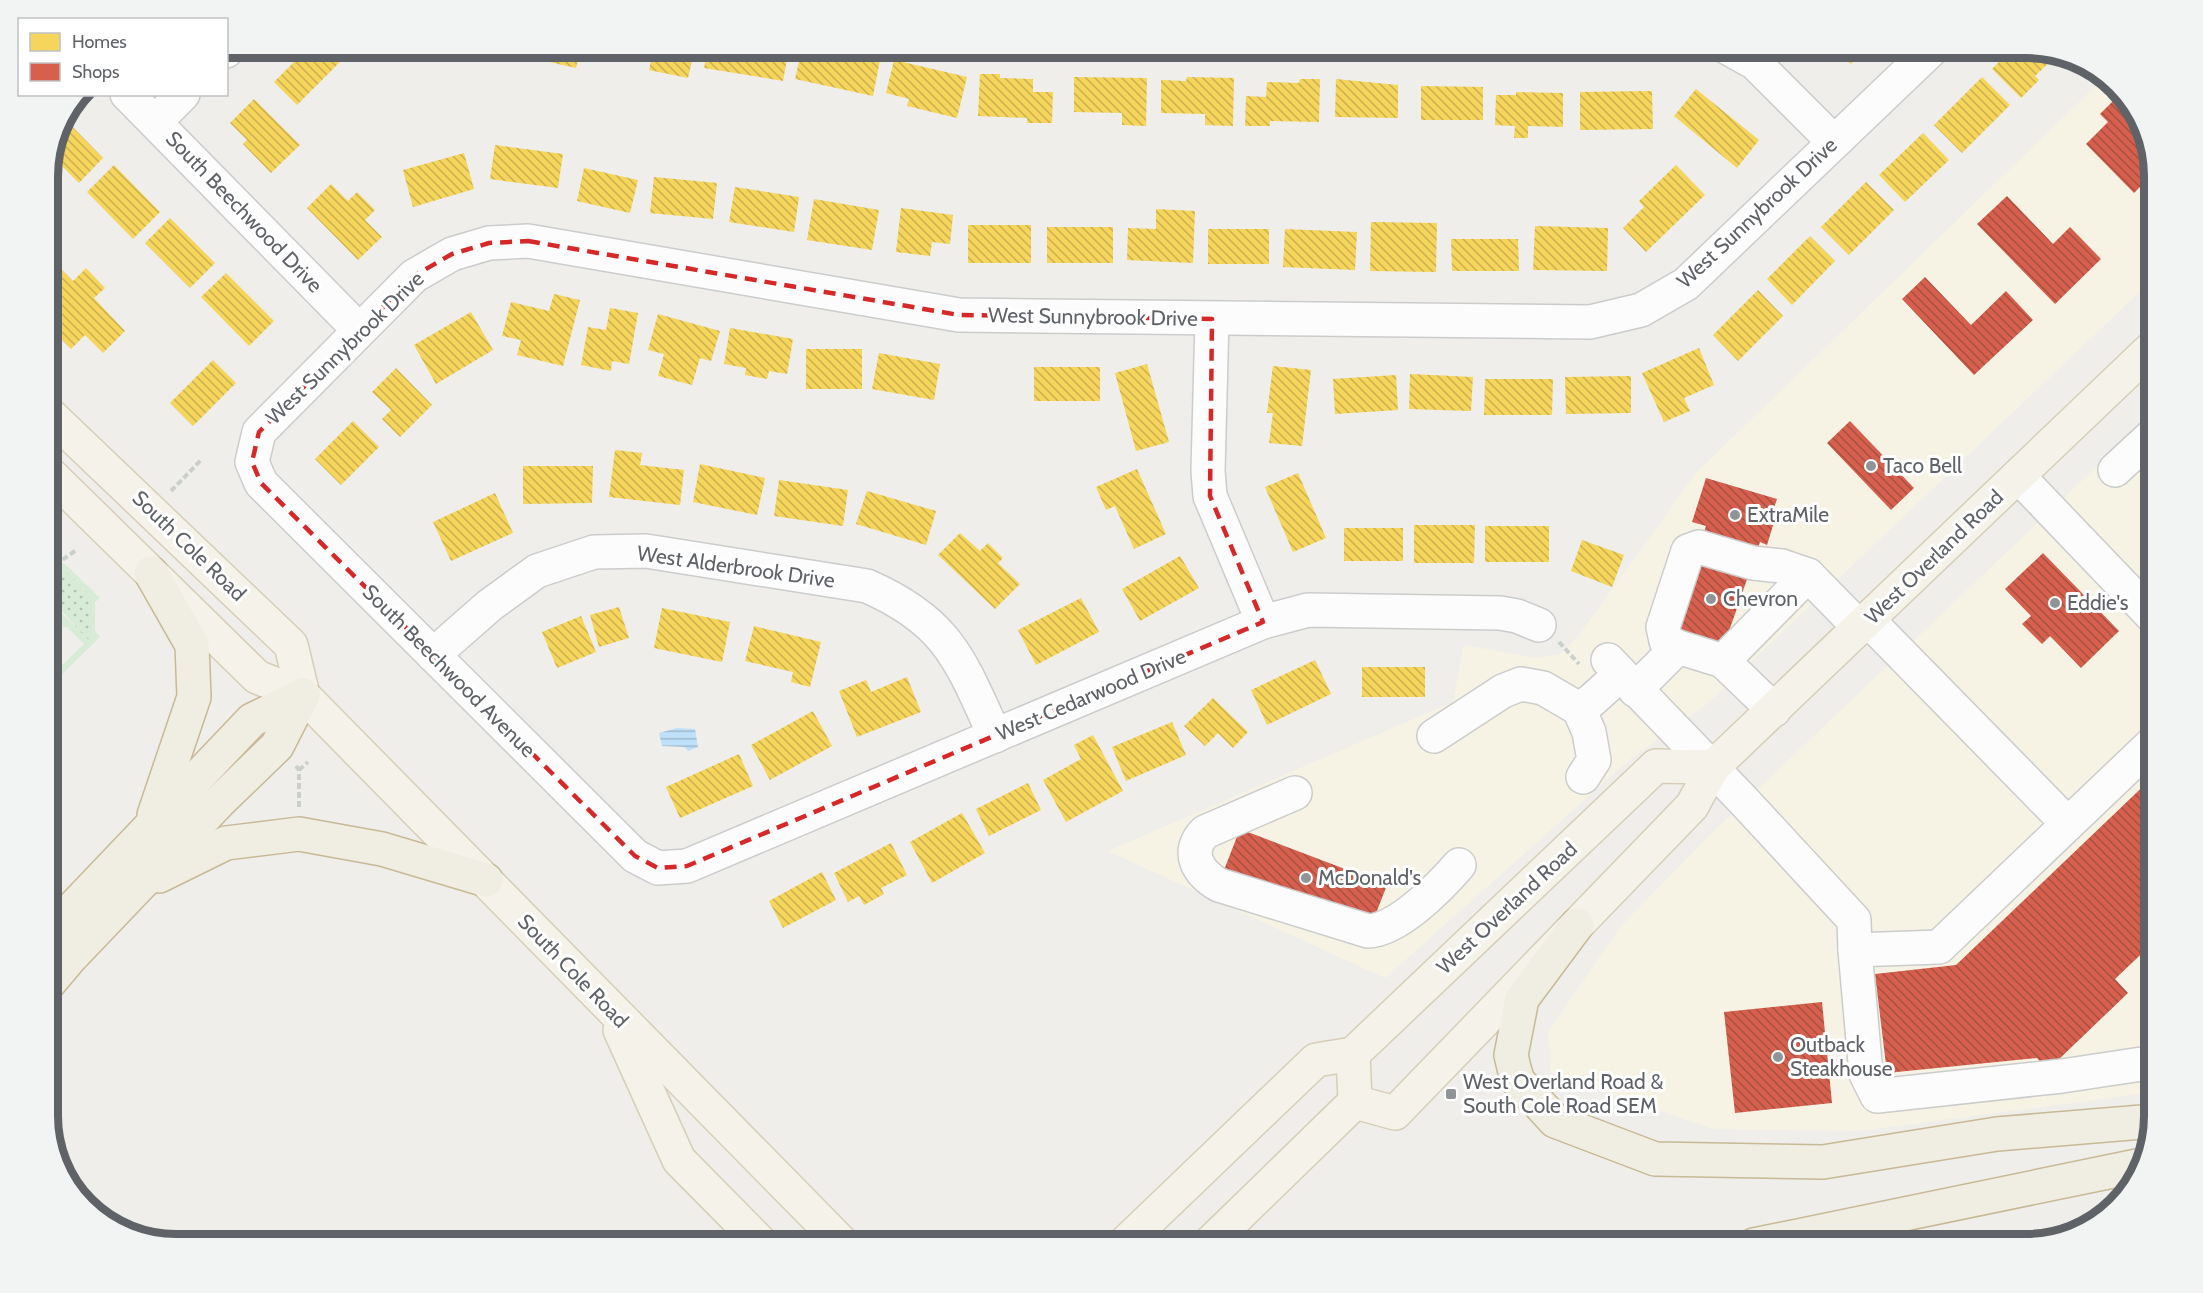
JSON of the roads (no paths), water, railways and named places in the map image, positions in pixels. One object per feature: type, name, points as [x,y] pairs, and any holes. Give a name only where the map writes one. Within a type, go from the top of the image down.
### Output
[{"type":"highway","points":[[150,828],[176,758],[194,697],[192,645],[151,573]]},
{"type":"highway","points":[[59,923],[252,720],[303,695]]},
{"type":"highway","points":[[59,971],[277,746],[303,695]]},
{"type":"highway","points":[[142,884],[226,843],[298,834],[382,849],[486,880]]},
{"type":"highway","points":[[1577,925],[1522,999],[1511,1055],[1518,1081],[1555,1121],[1655,1159],[1823,1162],[1997,1134],[2144,1122]]},
{"type":"highway","points":[[1807,1234],[2134,1166]]},
{"type":"main road","name":"West Overland Road","points":[[1355,1102],[1395,1113],[1692,806],[1713,767],[2144,356]]},
{"type":"main road","name":"South Cole Road","points":[[59,424],[291,645],[303,695]]},
{"type":"main road","name":"South Cole Road","points":[[59,483],[257,677],[303,695],[486,880],[612,1012],[833,1234]]},
{"type":"main road","name":"West Overland Road","points":[[1353,1054],[1656,766],[1713,767]]},
{"type":"main road","points":[[612,1012],[679,1160],[752,1234]]},
{"type":"main road","points":[[1134,1234],[1316,1060],[1353,1054],[1355,1102],[1219,1234]]},
{"type":"street","points":[[1746,58],[1755,63],[1834,142]]},
{"type":"street","name":"West Sunnybrook Drive","points":[[252,462],[259,432],[414,276],[452,254],[489,243],[528,241],[959,315],[1212,320],[1590,322],[1641,310],[1686,284],[1922,58]]},
{"type":"street","name":"South Beechwood Drive","points":[[129,96],[359,330]]},
{"type":"street","points":[[155,122],[181,96]]},
{"type":"street","points":[[1212,320],[1208,471],[1210,496],[1263,622]]},
{"type":"street","points":[[2115,470],[2144,443]]},
{"type":"street","name":"South Beechwood Avenue","points":[[252,462],[261,483],[635,856],[658,868]]},
{"type":"street","points":[[2018,476],[2144,608]]},
{"type":"street","points":[[1774,710],[1723,661],[1666,641],[1663,627],[1688,551],[1699,547],[1753,562],[1782,566],[1808,575],[1864,624],[2068,824]]},
{"type":"street","name":"West Alderbrook Drive","points":[[433,655],[490,605],[537,571],[594,552],[646,551],[867,586],[896,599],[940,634],[959,657],[995,736]]},
{"type":"street","points":[[1723,661],[1808,575]]},
{"type":"street","name":"West Cedarwood Drive","points":[[658,868],[687,866],[1263,622],[1308,610],[1500,613],[1517,616],[1549,634]]},
{"type":"street","points":[[1579,709],[1591,701],[1611,672],[1678,647]]},
{"type":"street","points":[[1611,672],[1713,767],[1854,920],[1866,1074],[1877,1096],[2062,1077],[2144,1064]]},
{"type":"street","points":[[1434,736],[1503,691],[1521,684],[1543,688],[1579,709],[1588,732],[1594,760],[1583,777]]},
{"type":"street","points":[[1855,950],[1938,947],[2144,751]]},
{"type":"street","points":[[1295,793],[1205,832],[1197,840],[1194,850],[1199,870],[1220,885],[1368,931],[1389,926],[1442,885],[1459,865]]},
{"type":"water","points":[[677,728],[695,729],[698,747],[688,751],[685,747],[662,746],[659,733]]},
{"type":"place","name":"Taco Bell","points":[[1871,466]]},
{"type":"place","name":"ExtraMile","points":[[1735,515]]},
{"type":"place","name":"Chevron","points":[[1711,599]]},
{"type":"place","name":"Eddie's","points":[[2055,603]]},
{"type":"place","name":"McDonald's","points":[[1306,878]]},
{"type":"place","name":"Outback Steakhouse","points":[[1778,1057]]},
{"type":"place","name":"West Overland Road & South Cole Road SEM","points":[[1451,1094]]}]
